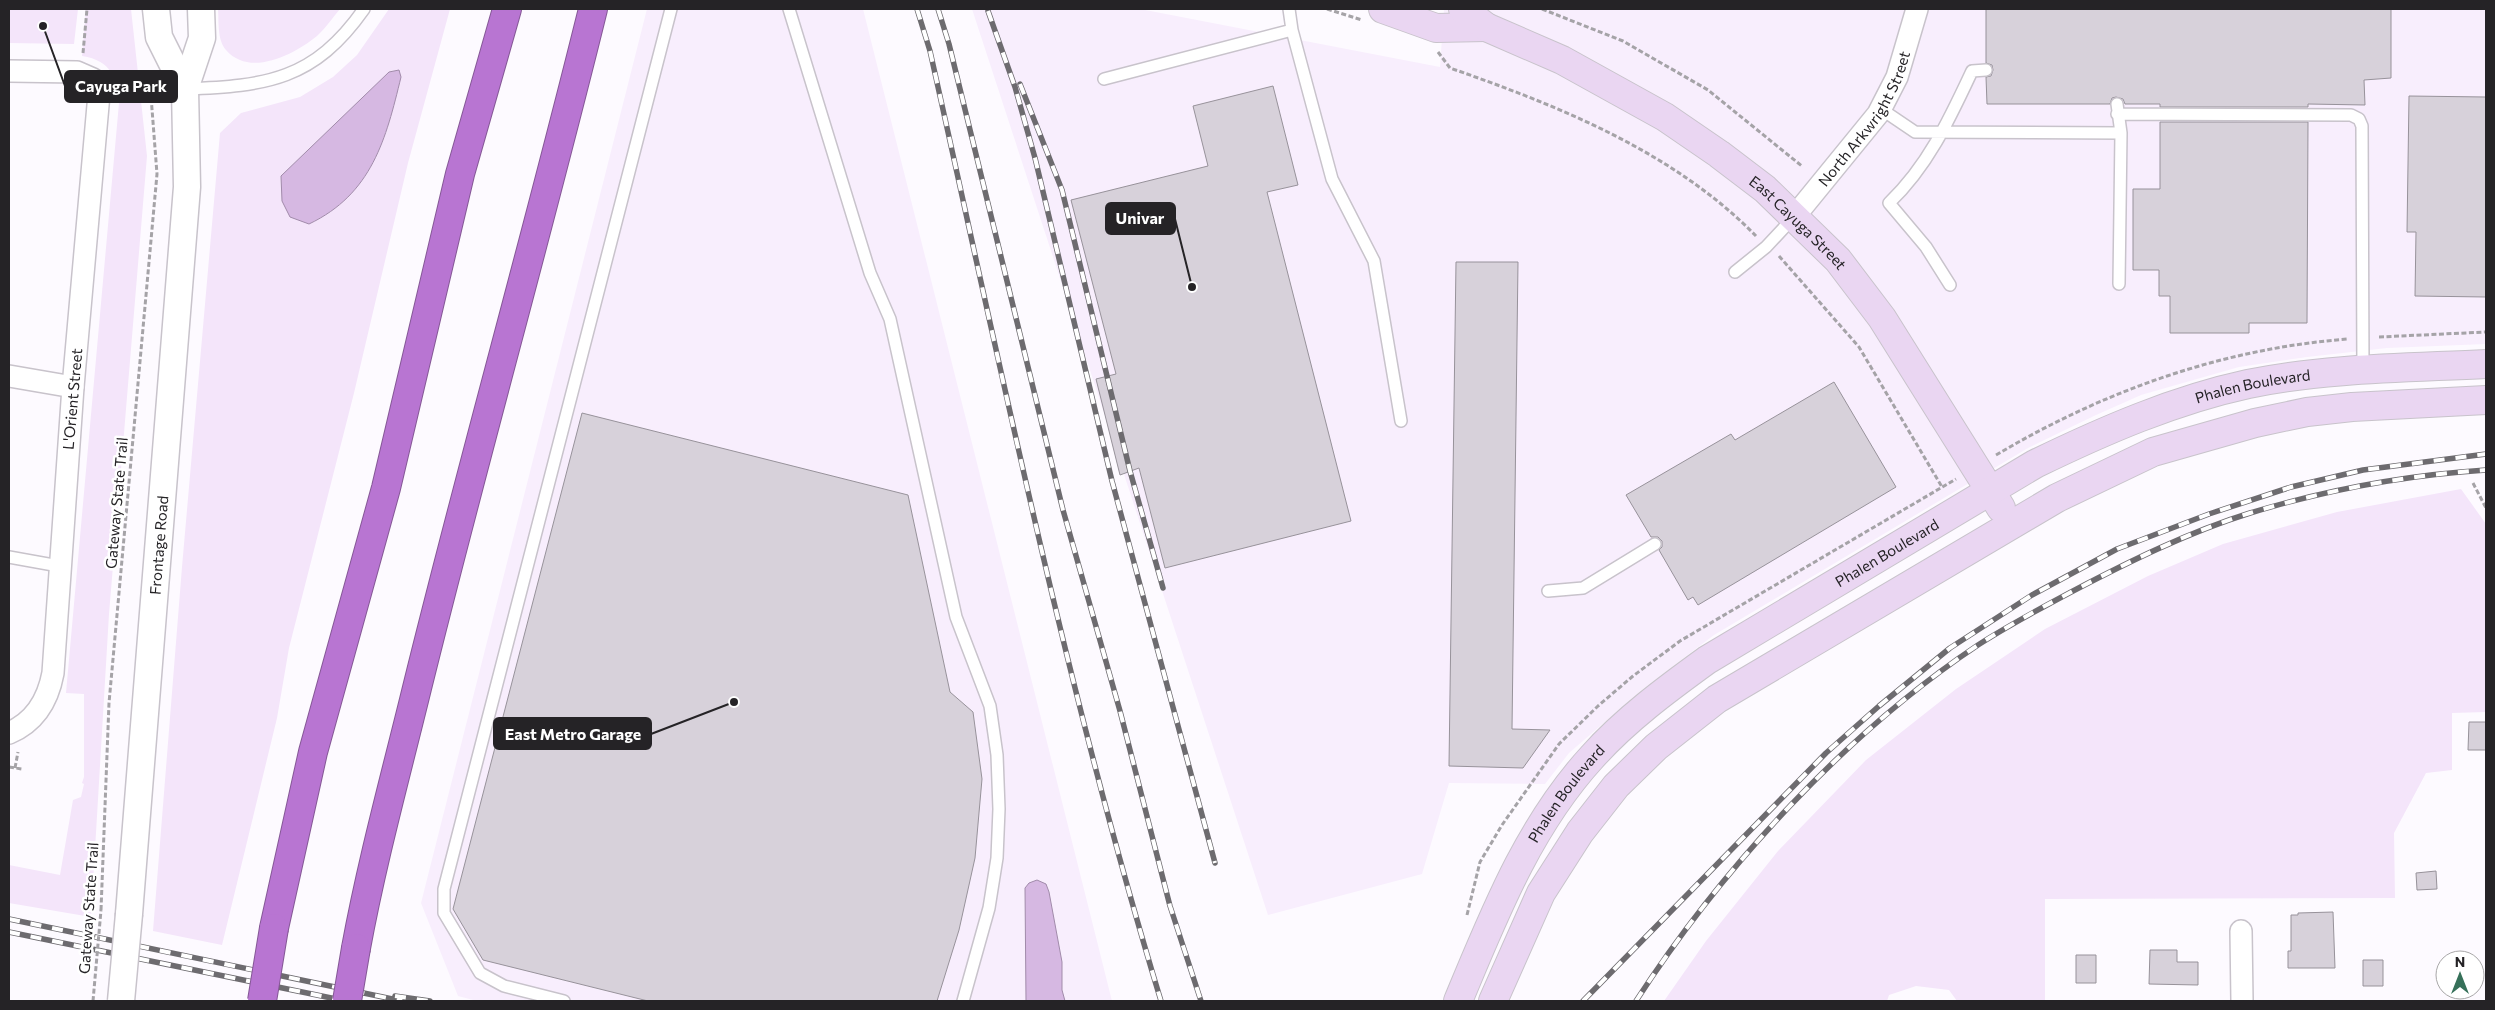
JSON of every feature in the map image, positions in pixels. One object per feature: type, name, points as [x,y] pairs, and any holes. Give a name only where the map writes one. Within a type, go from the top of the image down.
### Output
[{"type":"highway","points":[[262,1001],[274,928],[313,752],[386,488],[460,174],[507,9]]},
{"type":"highway","points":[[347,1001],[356,948],[389,801],[445,571],[593,9]]},
{"type":"main road","name":"East Cayuga Street","points":[[1383,9],[1435,38],[1486,18]]},
{"type":"main road","name":"East Cayuga Street","points":[[1464,9],[1486,18],[1665,118],[1749,177],[1794,217],[1838,260],[1882,318],[2011,525]]},
{"type":"main road","name":"Phalen Boulevard","points":[[1458,1001],[1508,881],[1546,817],[1592,757],[1663,692],[1707,660],[2036,464],[2091,437],[2187,401],[2247,385],[2305,374],[2486,364]]},
{"type":"main road","points":[[1493,1001],[1541,892],[1580,832],[1616,786],[1656,747],[1717,699],[2057,498],[2107,472],[2153,452],[2208,435],[2307,412],[2352,407],[2486,400]]},
{"type":"street","name":"Frontage Road","points":[[156,9],[160,37],[185,89]]},
{"type":"street","name":"Frontage Road","points":[[121,1001],[187,187],[185,89],[202,38],[201,9]]},
{"type":"street","name":"North Arkwright Street","points":[[1794,217],[1849,152],[1881,109],[1897,77],[1916,9]]},
{"type":"street","name":"L'Orient Street","points":[[9,71],[77,72],[93,79],[99,94],[72,387],[53,673],[45,699],[34,716],[9,732]]},
{"type":"street","points":[[9,376],[72,387]]},
{"type":"street","points":[[2241,931],[2242,1001]]},
{"type":"lane","points":[[185,89],[242,87],[287,76],[320,58],[364,9]]},
{"type":"lane","points":[[564,1001],[504,986],[480,973],[444,913],[444,889],[671,9]]},
{"type":"lane","points":[[789,9],[870,273],[890,319],[956,617],[990,706],[997,755],[999,808],[997,858],[989,908],[963,1001]]},
{"type":"lane","points":[[1289,9],[1292,30],[1332,178],[1374,261],[1401,421]]},
{"type":"lane","points":[[1104,79],[1292,30]]},
{"type":"lane","points":[[1950,285],[1926,246],[1889,203],[1904,189],[1943,133],[1972,71],[1986,70]]},
{"type":"lane","points":[[1881,109],[1914,132],[2121,133]]},
{"type":"lane","points":[[2119,284],[2121,133],[2117,109],[2351,115],[2359,118],[2362,126],[2363,370]]},
{"type":"lane","points":[[1735,272],[1766,247],[1794,217]]},
{"type":"lane","points":[[1548,591],[1582,588],[1655,544]]},
{"type":"lane","points":[[9,557],[60,566]]},
{"type":"path","points":[[83,58],[87,9]]},
{"type":"path","points":[[1542,9],[1623,41],[1708,90],[1803,167]]},
{"type":"path","points":[[1435,38],[1450,68],[1576,116],[1620,138],[1663,163],[1707,194],[1754,233]]},
{"type":"path","name":"Gateway State Trail","points":[[93,1001],[101,910],[108,704],[157,174],[148,68]]},
{"type":"path","points":[[1779,256],[1859,347],[1942,487]]},
{"type":"path","points":[[2473,484],[2486,508]]},
{"type":"path","points":[[15,768],[18,752]]},
{"type":"path","points":[[9,767],[22,769]]},
{"type":"shaded area","points":[[9,9],[78,9],[74,44],[9,43]]},
{"type":"shaded area","points":[[86,9],[131,9],[147,156],[109,614],[91,917],[9,903],[9,865],[60,875],[73,800],[81,797],[84,784],[82,783],[84,777],[84,694],[66,693],[119,103],[116,85],[110,71],[100,62],[82,56]]},
{"type":"shaded area","points":[[218,9],[340,9],[320,33],[308,43],[285,56],[260,63],[247,62],[236,58],[226,50],[220,36]]},
{"type":"shaded area","points":[[389,9],[450,9],[408,163],[354,393],[289,648],[277,718],[222,945],[153,931],[182,567],[220,133],[241,113],[300,97],[333,77],[357,55]],"holes":[[[399,70],[281,176],[389,72]]]},
{"type":"shaded area","points":[[647,9],[863,9],[1112,1001],[477,1001],[458,996],[421,903]]},
{"type":"shaded area","points":[[972,9],[1140,9],[1440,67],[1444,9],[2486,9],[2486,344],[2387,348],[2239,367],[2141,395],[2096,415],[2028,448],[1714,635],[1643,689],[1569,753],[1545,784],[1449,783],[1422,874],[1268,915]]},
{"type":"shaded area","points":[[399,70],[401,77],[382,143],[362,181],[348,197],[330,212],[309,224],[290,217],[282,201],[281,176],[389,72]]},
{"type":"shaded area","points":[[2461,489],[2486,524],[2486,712],[2452,713],[2452,770],[2426,773],[2394,833],[2395,898],[2045,899],[2045,1001],[1957,1001],[1949,990],[1916,986],[1889,995],[1887,1001],[1664,1001],[1706,941],[1778,851],[1866,760],[1956,689],[2045,629],[2148,576],[2223,544],[2337,512]]},
{"type":"shaded area","points":[[1037,880],[1046,884],[1049,892],[1062,962],[1062,990],[1065,1001],[1026,1001],[1025,888],[1029,883]]},
{"type":"building","points":[[1986,9],[2391,9],[2391,78],[2364,80],[2365,105],[2308,104],[2308,107],[2160,107],[2160,104],[2125,104],[2123,99],[2116,97],[2112,98],[2110,104],[1987,104],[1986,77],[1991,76],[1993,70],[1992,65],[1986,63]]},
{"type":"building","points":[[1273,86],[1298,185],[1267,192],[1351,521],[1165,568],[1139,468],[1120,475],[1096,379],[1116,374],[1071,200],[1208,166],[1193,106]]},
{"type":"building","points":[[2409,96],[2486,97],[2486,297],[2415,296],[2416,232],[2407,232]]},
{"type":"building","points":[[2160,122],[2308,122],[2307,323],[2249,323],[2249,333],[2170,333],[2170,296],[2159,296],[2159,270],[2133,270],[2133,189],[2160,189]]},
{"type":"building","points":[[1456,262],[1518,262],[1512,729],[1550,730],[1523,768],[1449,766]]},
{"type":"building","points":[[1834,382],[1896,487],[1698,605],[1693,597],[1688,600],[1659,550],[1662,547],[1662,541],[1658,537],[1651,537],[1626,495],[1731,434],[1735,440]]},
{"type":"building","points":[[582,413],[908,495],[950,692],[973,712],[982,779],[975,858],[959,930],[937,1001],[648,1001],[483,960],[453,909]]},
{"type":"building","points":[[2469,722],[2486,722],[2486,750],[2468,750]]},
{"type":"building","points":[[2436,871],[2437,889],[2417,890],[2416,873]]},
{"type":"building","points":[[2333,912],[2335,968],[2288,968],[2288,951],[2291,951],[2291,915]]},
{"type":"building","points":[[2150,950],[2177,950],[2177,962],[2198,962],[2198,985],[2149,984]]},
{"type":"building","points":[[2076,955],[2096,955],[2096,983],[2076,983]]},
{"type":"building","points":[[2363,960],[2383,960],[2383,986],[2363,986]]},
{"type":"railway","points":[[917,9],[930,51],[1009,409],[1065,647],[1095,766],[1161,1001]]},
{"type":"railway","points":[[938,9],[949,44],[1063,510],[1120,711],[1170,906],[1201,1001]]},
{"type":"railway","points":[[988,11],[1015,87],[1035,158],[1112,481],[1215,863]]},
{"type":"railway","points":[[1020,84],[1062,190],[1130,471],[1163,588]]},
{"type":"railway","points":[[1583,1001],[1826,753],[1879,706],[1950,648],[2032,595],[2117,549],[2209,514],[2291,487],[2363,470],[2486,454]]},
{"type":"railway","points":[[1636,1001],[1670,951],[1707,902],[1747,853],[1790,806],[1834,761],[1881,719],[1929,680],[1978,645],[2037,610],[2116,569],[2182,538],[2250,513],[2308,497],[2367,485],[2456,472],[2486,470]]},
{"type":"railway","points":[[9,919],[402,1001]]},
{"type":"railway","points":[[9,932],[346,1001]]},
{"type":"railway","points":[[395,996],[430,1001]]},
{"type":"place","name":"Cayuga Park","points":[[43,26]]},
{"type":"place","name":"Univar","points":[[1192,287]]},
{"type":"place","name":"East Metro Garage","points":[[734,702]]}]
